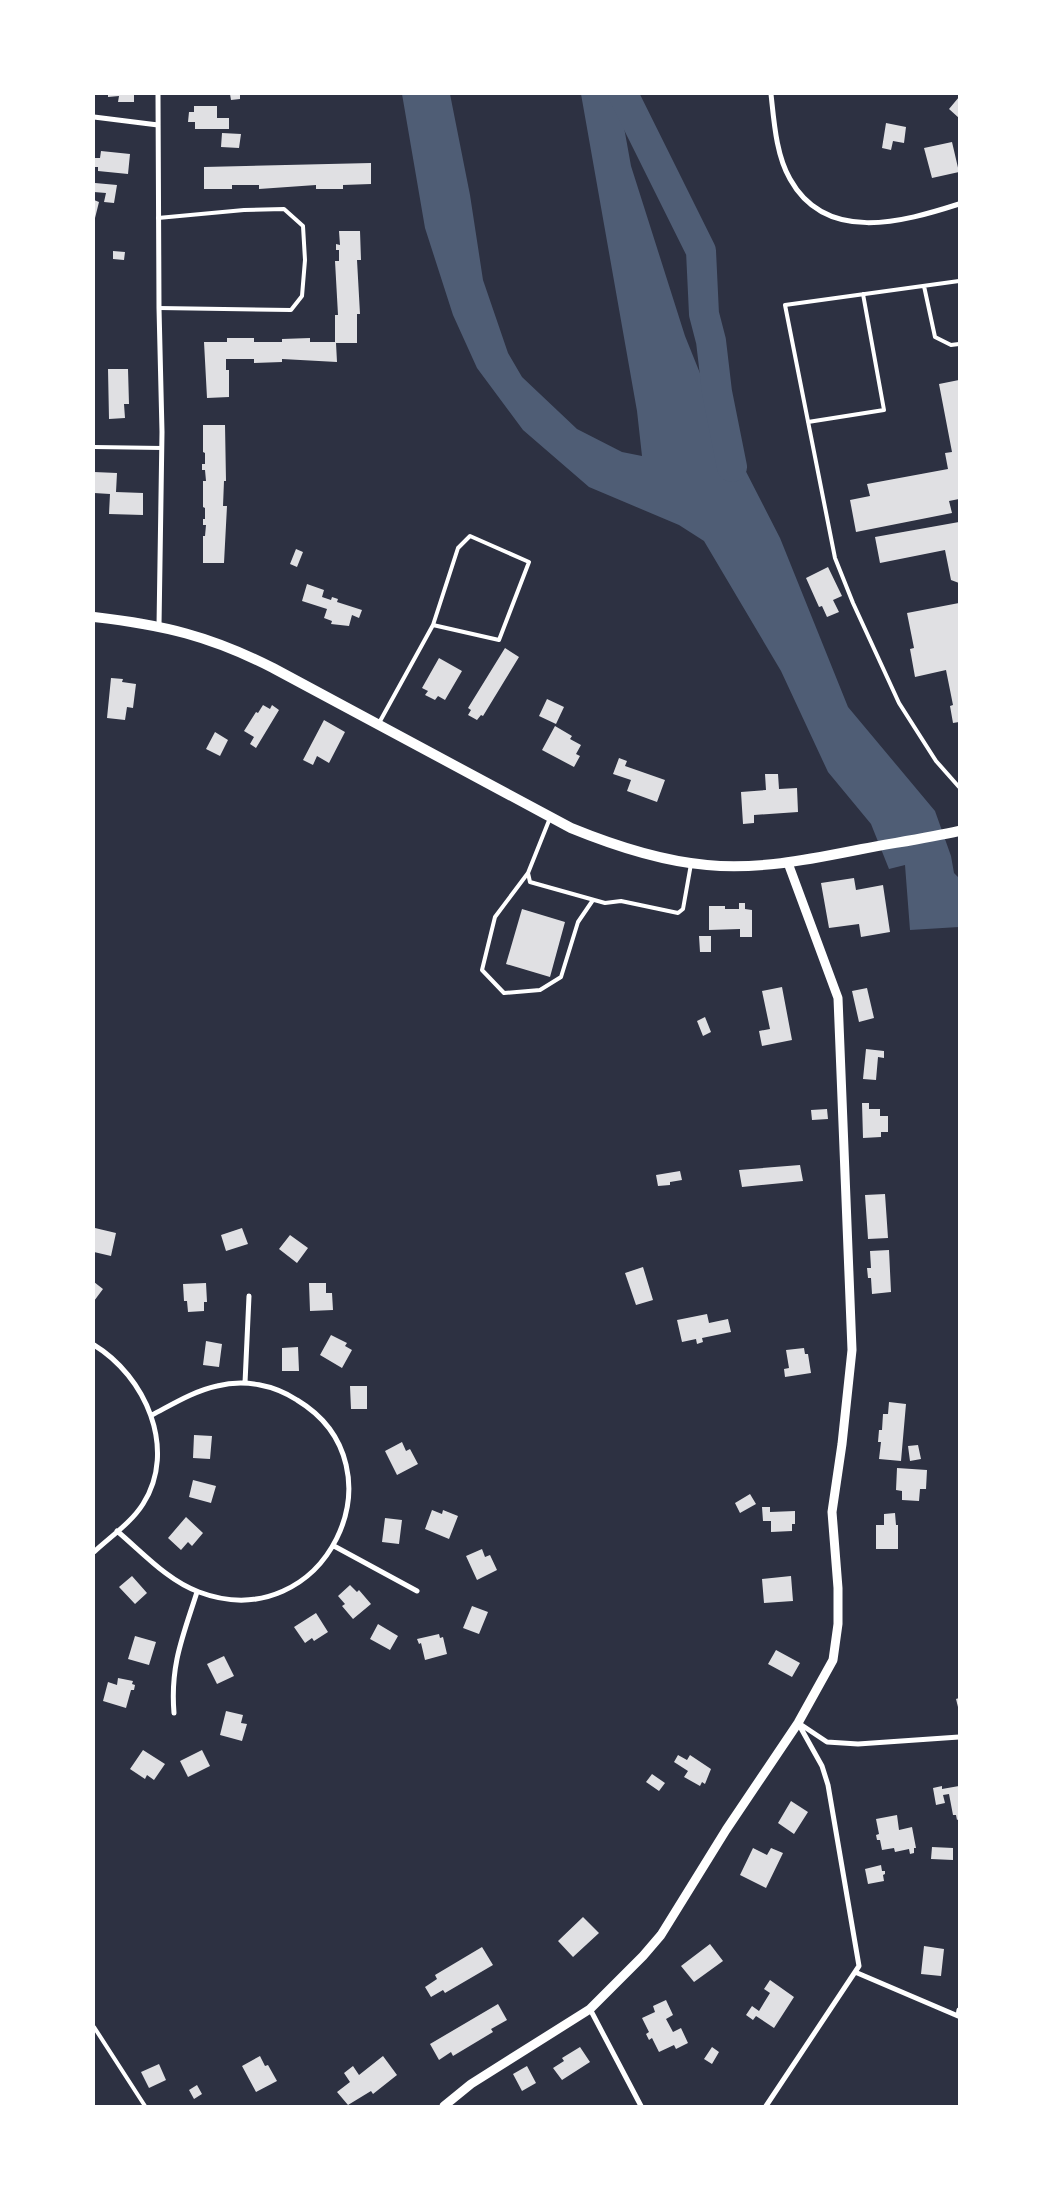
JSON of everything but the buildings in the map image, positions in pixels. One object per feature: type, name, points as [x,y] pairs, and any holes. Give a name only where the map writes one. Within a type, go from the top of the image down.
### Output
[{"type":"main road","points":[[94,617],[159,626],[202,637],[248,655],[550,818],[579,831],[657,857],[727,866],[788,863],[957,831]]},
{"type":"street","points":[[158,94],[162,448],[159,626]]},
{"type":"street","points":[[771,94],[783,164],[796,189],[810,204],[837,218],[863,224],[916,217],[959,204]]},
{"type":"street","points":[[94,117],[158,125]]},
{"type":"street","points":[[444,2106],[471,2084],[590,2010],[644,1956],[660,1935],[731,1822],[798,1722],[833,1660],[838,1624],[838,1588],[832,1512],[842,1444],[852,1350],[838,998],[788,863]]},
{"type":"street","points":[[245,1383],[248,1296]]},
{"type":"street","points":[[94,1345],[115,1362],[138,1389],[152,1415],[156,1427],[157,1455],[151,1485],[144,1503],[133,1517],[94,1552]]},
{"type":"street","points":[[117,1531],[176,1580],[197,1592],[212,1597],[243,1600],[289,1589],[314,1571],[334,1546],[343,1524],[348,1501],[347,1470],[336,1440],[317,1414],[304,1404],[276,1389],[245,1383],[206,1388],[152,1415]]},
{"type":"street","points":[[334,1546],[417,1591]]},
{"type":"street","points":[[174,1713],[172,1692],[176,1656],[197,1592]]},
{"type":"street","points":[[798,1722],[827,1742],[858,1744],[959,1737]]},
{"type":"street","points":[[766,2106],[859,1966],[828,1785],[822,1766],[798,1722]]},
{"type":"street","points":[[855,1972],[959,2013]]},
{"type":"street","points":[[590,2010],[641,2106]]},
{"type":"lane","points":[[158,218],[244,210],[284,209],[303,226],[305,260],[302,296],[292,310],[159,308]]},
{"type":"lane","points":[[959,280],[785,305],[835,558],[853,603],[899,703],[936,761],[959,787]]},
{"type":"lane","points":[[924,286],[936,337],[951,345],[959,344]]},
{"type":"lane","points":[[808,422],[884,410],[862,294]]},
{"type":"lane","points":[[94,447],[162,448]]},
{"type":"lane","points":[[378,724],[433,625],[458,548],[470,536],[529,562],[499,640],[433,625]]},
{"type":"lane","points":[[550,818],[528,873],[495,917],[482,970],[504,993],[540,990],[561,977],[578,922],[594,900]]},
{"type":"lane","points":[[528,873],[530,882],[605,903],[621,901],[678,913],[683,909],[692,863]]},
{"type":"lane","points":[[94,2027],[146,2106]]},
{"type":"water","points":[[402,94],[450,94],[470,195],[483,280],[508,353],[522,377],[577,429],[622,452],[642,456],[637,411],[581,94],[618,94],[631,166],[685,336],[716,413],[780,538],[848,707],[935,811],[951,856],[954,873],[959,878],[959,927],[910,930],[905,865],[889,869],[871,824],[828,772],[781,671],[704,541],[679,525],[589,487],[523,430],[477,368],[453,315],[425,228]]},
{"type":"waterway","points":[[623,94],[701,251],[704,314],[711,341],[717,392],[732,467]]}]
